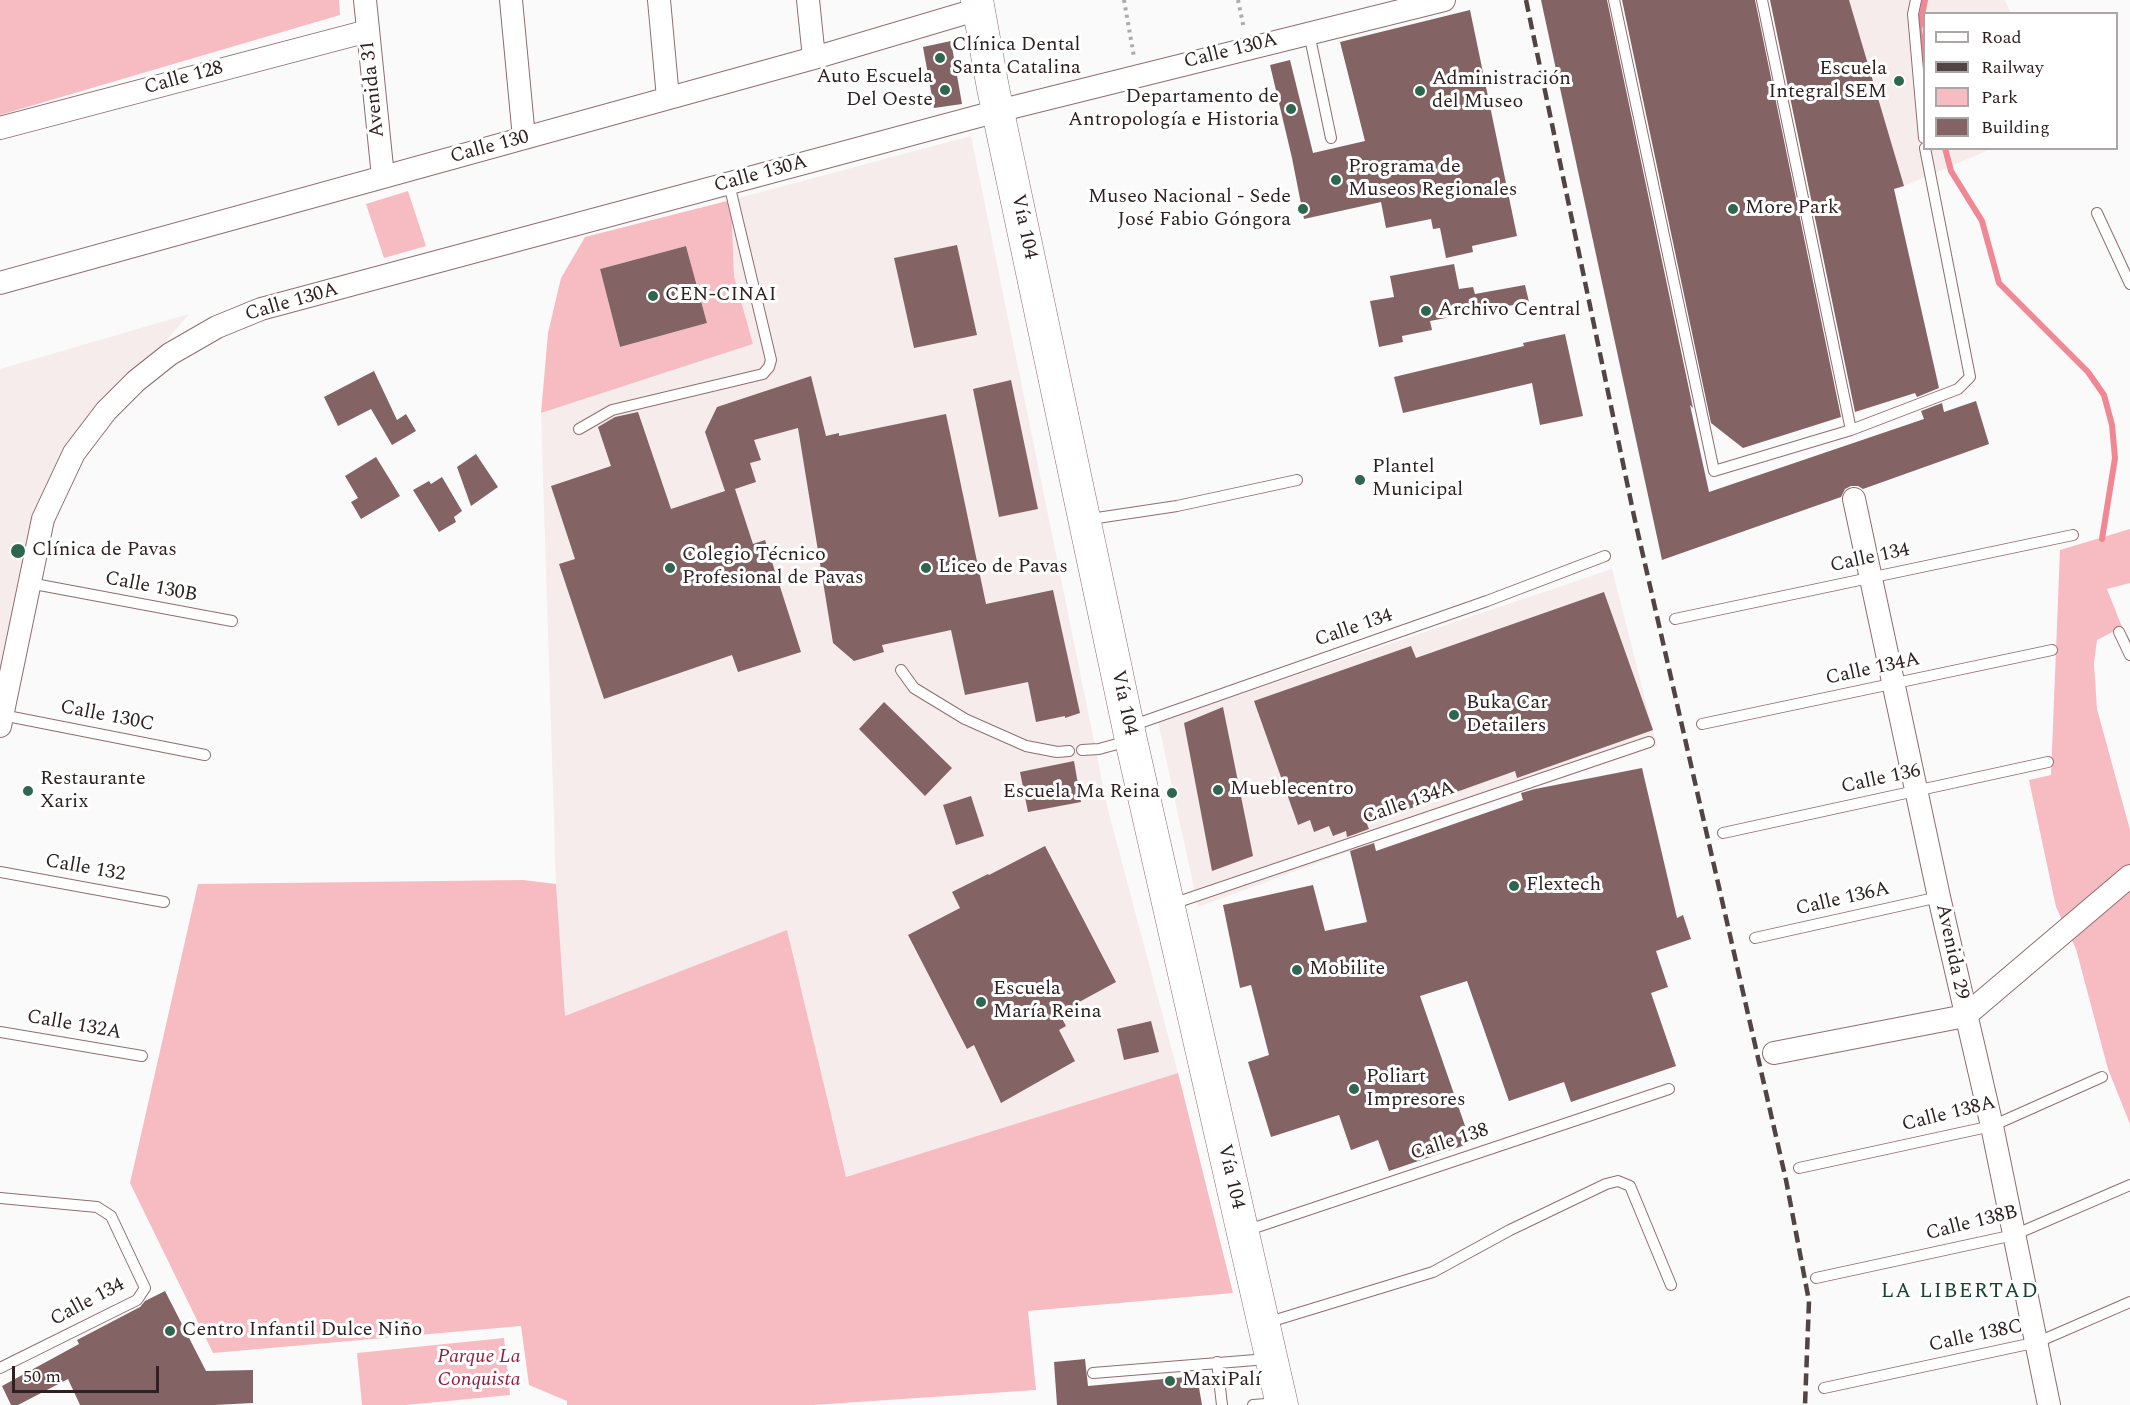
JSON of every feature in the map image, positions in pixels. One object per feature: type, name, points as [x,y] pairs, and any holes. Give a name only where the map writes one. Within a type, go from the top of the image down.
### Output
[{"type":"main road","name":"Vía 104","points":[[978,4],[998,111],[1084,518],[1125,733],[1271,1359],[1274,1404]]},
{"type":"street","name":"Avenida 31","points":[[365,0],[383,177]]},
{"type":"street","points":[[511,0],[524,138]]},
{"type":"street","points":[[659,0],[668,98]]},
{"type":"street","points":[[808,0],[814,58]]},
{"type":"street","name":"Calle 130A","points":[[1,721],[43,519],[74,453],[106,411],[136,381],[170,354],[217,327],[261,309],[998,111],[1444,0]]},
{"type":"street","name":"Calle 130","points":[[0,283],[814,58],[978,4]]},
{"type":"street","name":"Calle 128","points":[[0,128],[368,31]]},
{"type":"street","name":"Avenida 29","points":[[1854,499],[1965,1016],[1992,1126],[2038,1341],[2049,1405]]},
{"type":"street","points":[[1774,1053],[1965,1016],[2130,876]]},
{"type":"lane","points":[[1614,0],[1714,471],[1851,430],[1958,389],[1970,377],[1925,150]]},
{"type":"lane","points":[[1762,0],[1851,430]]},
{"type":"lane","points":[[1916,0],[1914,14],[1923,126]]},
{"type":"lane","points":[[1309,33],[1331,138]]},
{"type":"lane","points":[[579,429],[612,410],[763,374],[769,367],[771,360],[729,184]]},
{"type":"lane","points":[[2097,213],[2130,284]]},
{"type":"lane","points":[[1084,518],[1178,506],[1297,480]]},
{"type":"lane","name":"Calle 134","points":[[1675,619],[2073,536]]},
{"type":"lane","name":"Calle 134","points":[[1082,750],[1099,749],[1125,733],[1605,556]]},
{"type":"lane","name":"Calle 130B","points":[[29,582],[231,621]]},
{"type":"lane","points":[[2119,632],[2130,655]]},
{"type":"lane","name":"Calle 134A","points":[[1702,724],[2052,650]]},
{"type":"lane","points":[[901,670],[914,688],[965,718],[1026,746],[1057,752],[1069,751]]},
{"type":"lane","name":"Calle 130C","points":[[1,721],[205,755]]},
{"type":"lane","name":"Calle 134A","points":[[1181,901],[1649,742]]},
{"type":"lane","name":"Calle 136","points":[[1723,833],[2048,762]]},
{"type":"lane","name":"Calle 132","points":[[0,872],[164,902]]},
{"type":"lane","name":"Calle 136A","points":[[1755,938],[1939,897]]},
{"type":"lane","name":"Calle 132A","points":[[0,1032],[142,1056]]},
{"type":"lane","name":"Calle 138A","points":[[1799,1168],[1992,1126],[2102,1077]]},
{"type":"lane","name":"Calle 138","points":[[1242,1232],[1669,1089]]},
{"type":"lane","points":[[1263,1323],[1433,1272],[1510,1230],[1606,1184],[1618,1181],[1630,1186],[1671,1285]]},
{"type":"lane","name":"Calle 138B","points":[[1816,1278],[2014,1235],[2130,1185]]},
{"type":"lane","name":"Calle 134","points":[[0,1198],[97,1207],[111,1216],[145,1288],[137,1300],[0,1368]]},
{"type":"lane","name":"Calle 138C","points":[[1824,1388],[2038,1341],[2130,1302]]},
{"type":"lane","points":[[1093,1373],[1271,1359]]},
{"type":"lane","points":[[1217,1362],[1222,1405]]},
{"type":"path","points":[[1124,0],[1137,76]]},
{"type":"path","points":[[1238,0],[1248,48]]},
{"type":"shaded area","name":"Escuela Integral SEM","points":[[1849,0],[2005,0],[2011,12],[1923,12],[1923,150],[1989,150],[1904,186]]},
{"type":"shaded area","points":[[971,136],[1108,810],[1178,1073],[846,1177],[787,931],[565,1017],[556,884],[541,413],[753,344],[734,276],[731,200]]},
{"type":"shaded area","name":"Clínica de Pavas","points":[[189,314],[106,411],[43,519],[0,726],[0,369]]},
{"type":"shaded area","name":"Buka Car Detailers","points":[[1612,569],[1657,746],[1372,843],[1198,907],[1158,722]]},
{"type":"green space","points":[[0,0],[339,0],[340,15],[0,115]]},
{"type":"green space","points":[[408,191],[426,246],[384,258],[366,204]]},
{"type":"green space","points":[[731,200],[734,276],[753,344],[541,413],[548,333],[561,278],[585,237]],"holes":[[[686,246],[707,323],[620,347],[600,269]]]},
{"type":"green space","points":[[2130,529],[2130,583],[2107,589],[2122,627],[2097,640],[2094,663],[2097,709],[2130,830],[2130,1124],[2108,1069],[2076,949],[2056,907],[2029,780],[2051,775],[2060,550]]},
{"type":"green space","points":[[523,880],[556,884],[565,1016],[787,930],[846,1177],[1178,1073],[1233,1293],[1028,1311],[1036,1390],[813,1405],[567,1405],[567,1401],[529,1385],[521,1326],[213,1353],[130,1183],[198,884]]},
{"type":"green space","name":"Parque La Conquista","points":[[504,1338],[510,1395],[406,1405],[362,1405],[357,1353]]},
{"type":"building","points":[[1541,0],[1607,0],[1709,492],[1924,419],[1921,411],[1942,403],[1944,412],[1976,401],[1989,444],[1863,489],[1851,486],[1845,489],[1841,497],[1662,560]]},
{"type":"building","name":"More Park","points":[[1622,0],[1755,0],[1841,417],[1743,448],[1711,423]]},
{"type":"building","points":[[1770,0],[1849,0],[1904,186],[1894,189],[1939,388],[1917,397],[1915,393],[1855,412]]},
{"type":"building","name":"Administración del Museo","points":[[1470,10],[1517,236],[1472,246],[1473,252],[1446,258],[1440,228],[1433,229],[1431,219],[1386,228],[1381,202],[1304,219],[1270,65],[1290,60],[1313,153],[1365,141],[1340,42]]},
{"type":"building","points":[[951,41],[962,104],[934,108],[923,47]]},
{"type":"building","points":[[957,245],[977,335],[914,348],[894,258]]},
{"type":"building","name":"CEN-CINAI","points":[[686,246],[707,323],[620,347],[600,269]]},
{"type":"building","name":"Archivo Central","points":[[1454,264],[1459,289],[1473,287],[1475,294],[1525,285],[1529,302],[1430,321],[1432,330],[1402,336],[1403,342],[1379,347],[1370,301],[1394,297],[1390,276]]},
{"type":"building","points":[[1565,334],[1583,416],[1540,425],[1532,383],[1403,413],[1394,377]]},
{"type":"building","points":[[374,371],[397,420],[406,414],[416,431],[392,445],[371,409],[338,426],[324,397]]},
{"type":"building","points":[[811,376],[826,436],[839,433],[839,436],[946,414],[986,604],[1053,590],[1080,713],[1065,718],[1065,716],[1036,722],[1028,682],[965,695],[951,630],[882,645],[884,652],[854,661],[833,643],[798,428],[754,440],[761,460],[750,463],[756,482],[735,489],[753,544],[765,540],[801,652],[738,672],[732,655],[604,699],[559,564],[575,559],[551,486],[611,466],[598,427],[615,417],[638,412],[671,509],[725,491],[705,432],[717,407]]},
{"type":"building","points":[[1011,380],[1038,509],[999,517],[973,389]]},
{"type":"building","points":[[476,454],[498,487],[471,506],[457,467]]},
{"type":"building","points":[[376,457],[400,496],[361,519],[351,502],[358,498],[345,476]]},
{"type":"building","points":[[442,477],[462,511],[454,517],[456,522],[439,532],[413,490],[429,481],[431,484]]},
{"type":"building","name":"Buka Car Detailers","points":[[1604,592],[1653,730],[1517,778],[1515,771],[1367,824],[1369,829],[1347,837],[1346,831],[1333,836],[1329,826],[1314,832],[1310,820],[1298,825],[1254,701],[1411,646],[1416,658]]},
{"type":"building","points":[[884,702],[952,768],[925,796],[859,729]]},
{"type":"building","name":"Mueblecentro","points":[[1223,707],[1253,856],[1212,871],[1184,723]]},
{"type":"building","points":[[1074,761],[1081,802],[1028,812],[1020,772]]},
{"type":"building","points":[[1642,768],[1677,918],[1683,915],[1691,939],[1656,951],[1668,987],[1651,993],[1676,1066],[1571,1102],[1564,1082],[1509,1101],[1467,981],[1420,996],[1471,1143],[1389,1171],[1378,1140],[1351,1150],[1339,1115],[1271,1137],[1248,1062],[1269,1055],[1251,985],[1240,988],[1223,905],[1313,885],[1325,931],[1367,922],[1350,851],[1374,843],[1376,851],[1523,800],[1521,793],[1535,789]]},
{"type":"building","points":[[971,796],[984,836],[956,845],[943,805]]},
{"type":"building","points":[[1045,846],[1116,982],[1059,1013],[1066,1026],[1059,1030],[1075,1061],[1001,1103],[974,1045],[967,1049],[908,935],[960,908],[952,892]]},
{"type":"building","points":[[1151,1021],[1159,1052],[1124,1060],[1117,1029]]},
{"type":"building","points":[[165,1291],[206,1371],[253,1370],[253,1403],[80,1405],[68,1379],[18,1405],[11,1405],[2,1386],[79,1344],[77,1340],[140,1307],[145,1301]]},
{"type":"building","name":"MaxiPalí","points":[[1085,1359],[1088,1386],[1197,1376],[1202,1405],[1057,1405],[1054,1362]]},
{"type":"waterway","points":[[1923,52],[1919,30],[1925,0]]},
{"type":"waterway","points":[[1946,150],[1951,171],[1982,221],[1999,283],[2088,372],[2104,395],[2112,425],[2115,458],[2102,539]]},
{"type":"railway","points":[[1526,0],[1634,516],[1786,1180],[1809,1301],[1805,1405]]},
{"type":"place","name":"Clínica Dental Santa Catalina","points":[[940,58]]},
{"type":"place","name":"Escuela Integral SEM","points":[[1899,81]]},
{"type":"place","name":"Auto Escuela Del Oeste","points":[[945,90]]},
{"type":"place","name":"Administración del Museo","points":[[1420,91]]},
{"type":"place","name":"Departamento de Antropología e Historia","points":[[1291,109]]},
{"type":"place","name":"Programa de Museos Regionales","points":[[1336,180]]},
{"type":"place","name":"Museo Nacional - Sede José Fabio Góngora","points":[[1303,209]]},
{"type":"place","name":"More Park","points":[[1733,209]]},
{"type":"place","name":"CEN-CINAI","points":[[653,296]]},
{"type":"place","name":"Archivo Central","points":[[1426,311]]},
{"type":"place","name":"Plantel Municipal","points":[[1360,480]]},
{"type":"place","name":"Clínica de Pavas","points":[[18,551]]},
{"type":"place","name":"Colegio Técnico Profesional de Pavas","points":[[670,568]]},
{"type":"place","name":"Liceo de Pavas","points":[[926,568]]},
{"type":"place","name":"Buka Car Detailers","points":[[1454,715]]},
{"type":"place","name":"Mueblecentro","points":[[1218,790]]},
{"type":"place","name":"Restaurante Xarix","points":[[28,791]]},
{"type":"place","name":"Escuela Ma Reina","points":[[1172,793]]},
{"type":"place","name":"Flextech","points":[[1514,886]]},
{"type":"place","name":"Mobilite","points":[[1297,970]]},
{"type":"place","name":"Escuela María Reina","points":[[981,1002]]},
{"type":"place","name":"Poliart Impresores","points":[[1354,1089]]},
{"type":"place","name":"Centro Infantil Dulce Niño","points":[[170,1331]]},
{"type":"place","name":"MaxiPalí","points":[[1170,1381]]},
{"type":"district","name":"LA LIBERTAD","points":[[1960,1293]]}]
